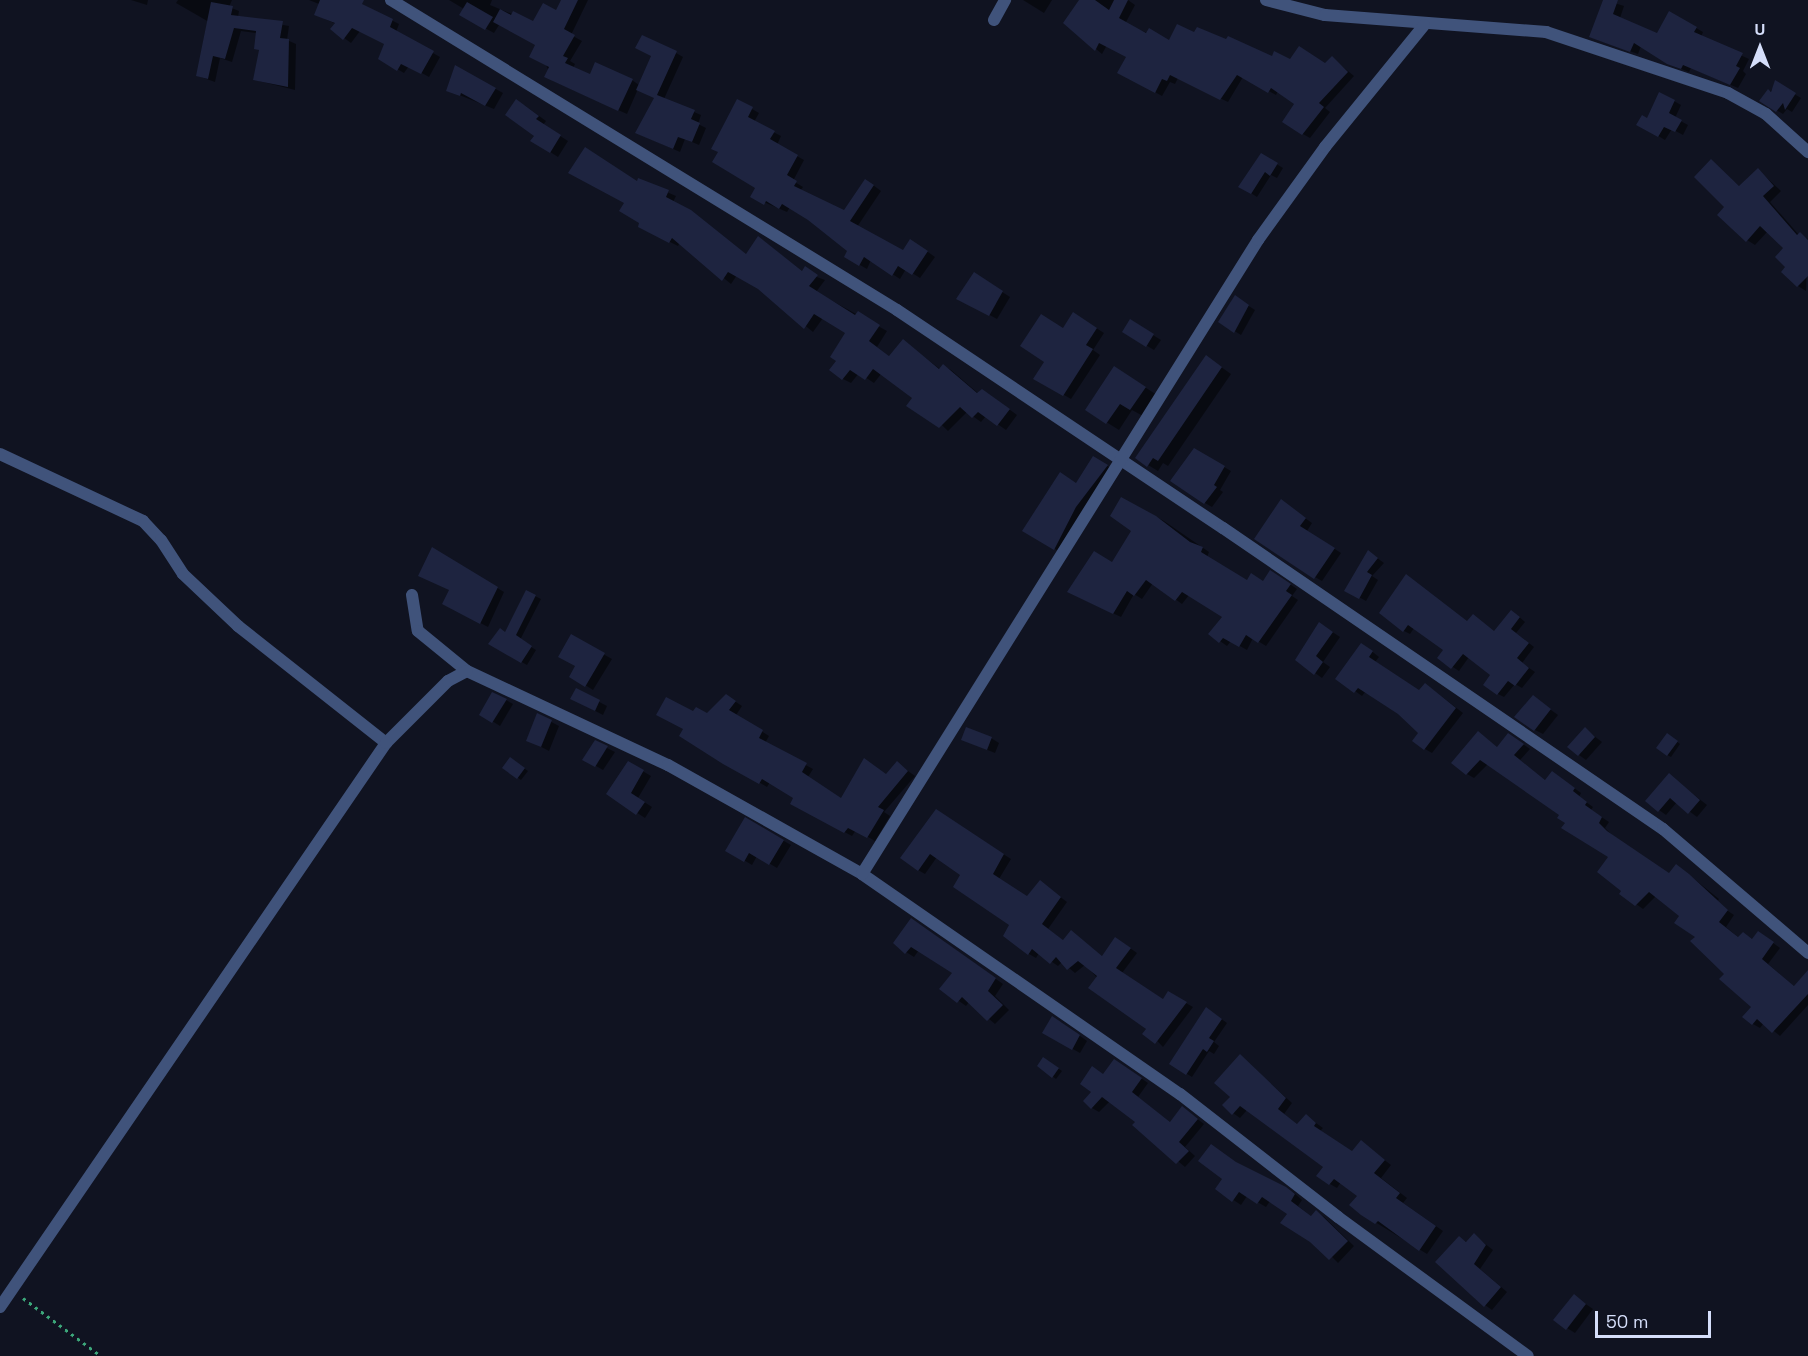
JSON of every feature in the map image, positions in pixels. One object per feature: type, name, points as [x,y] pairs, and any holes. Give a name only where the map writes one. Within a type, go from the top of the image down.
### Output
[{"type":"street","points":[[391,0],[897,310],[1663,829],[1808,953]]},
{"type":"street","points":[[994,20],[1005,0]]},
{"type":"street","points":[[1266,0],[1325,15],[1424,25],[1546,32],[1728,93],[1766,114],[1808,152]]},
{"type":"street","points":[[862,874],[1258,240],[1325,147],[1424,25]]},
{"type":"street","points":[[0,454],[143,521],[161,540],[183,574],[238,626],[386,743]]},
{"type":"street","points":[[412,595],[418,631],[467,671],[668,765],[862,874],[1180,1094],[1338,1217],[1528,1356]]},
{"type":"street","points":[[0,1307],[386,743],[448,681],[467,671]]},
{"type":"path","points":[[13,1288],[101,1356]]},
{"type":"building","points":[[320,0],[364,0],[362,4],[393,19],[390,27],[434,51],[421,74],[401,64],[397,71],[378,59],[384,44],[352,28],[343,40],[330,29],[335,23],[314,15]]},
{"type":"building","points":[[561,0],[578,0],[564,29],[575,35],[563,56],[568,58],[565,63],[590,74],[595,62],[633,79],[618,111],[544,77],[549,67],[529,57],[535,45],[493,22],[500,9],[511,15],[513,11],[533,21],[543,3],[556,10]]},
{"type":"building","points":[[1079,0],[1095,0],[1109,10],[1114,0],[1128,0],[1119,18],[1146,33],[1149,28],[1169,40],[1177,24],[1194,32],[1197,27],[1226,39],[1228,36],[1272,56],[1274,51],[1290,59],[1299,46],[1325,63],[1332,56],[1348,72],[1319,103],[1324,107],[1302,135],[1282,122],[1294,104],[1271,88],[1268,93],[1237,75],[1220,100],[1170,75],[1167,81],[1162,79],[1155,93],[1117,73],[1126,57],[1099,43],[1095,51],[1063,23]]},
{"type":"building","points":[[1603,0],[1618,0],[1613,14],[1657,33],[1669,11],[1697,27],[1694,32],[1743,53],[1736,66],[1740,68],[1730,85],[1683,65],[1681,69],[1667,64],[1634,43],[1630,52],[1589,37]]},
{"type":"building","points":[[211,2],[233,6],[231,15],[283,21],[280,38],[289,39],[288,87],[253,80],[259,50],[254,49],[256,31],[234,28],[225,59],[213,56],[208,79],[196,76]]},
{"type":"building","points":[[467,2],[493,17],[485,30],[459,15]]},
{"type":"building","points":[[642,35],[677,51],[657,95],[695,110],[691,119],[700,123],[692,142],[678,137],[673,149],[635,133],[654,98],[636,90],[651,56],[635,48]]},
{"type":"building","points":[[455,65],[496,88],[485,106],[461,93],[460,96],[446,91]]},
{"type":"building","points":[[1775,80],[1796,93],[1785,110],[1783,103],[1776,112],[1759,101],[1768,89],[1771,92]]},
{"type":"building","points":[[1659,92],[1675,100],[1669,113],[1682,120],[1675,132],[1664,127],[1658,137],[1636,125],[1642,115],[1647,118]]},
{"type":"building","points":[[516,99],[539,116],[536,119],[561,135],[550,153],[530,141],[534,136],[505,115]]},
{"type":"building","points":[[737,99],[753,107],[748,117],[775,131],[770,139],[798,155],[787,175],[797,181],[794,186],[844,210],[865,179],[874,185],[850,221],[903,250],[910,239],[928,251],[912,275],[898,266],[892,276],[864,257],[859,266],[844,257],[847,251],[808,220],[782,204],[779,209],[766,201],[764,205],[750,197],[755,188],[712,162],[718,152],[711,149]]},
{"type":"building","points":[[585,147],[637,181],[638,178],[669,190],[666,197],[691,210],[746,254],[758,236],[802,271],[805,266],[818,275],[809,286],[855,315],[858,311],[880,325],[869,341],[889,356],[903,339],[939,369],[943,364],[977,393],[982,389],[1010,409],[997,426],[978,412],[972,418],[960,407],[939,428],[906,406],[912,398],[873,369],[865,380],[850,370],[842,380],[829,370],[836,361],[830,357],[845,333],[814,314],[804,329],[758,289],[728,272],[722,281],[672,238],[669,243],[638,227],[639,223],[619,211],[624,203],[568,173]]},
{"type":"building","points":[[1261,153],[1278,163],[1270,176],[1265,172],[1251,194],[1238,187]]},
{"type":"building","points":[[1711,159],[1739,186],[1758,168],[1774,186],[1763,196],[1797,235],[1800,232],[1808,240],[1808,276],[1797,287],[1781,272],[1785,267],[1775,257],[1783,248],[1760,226],[1746,242],[1717,215],[1724,207],[1694,177]]},
{"type":"building","points":[[974,272],[1003,291],[989,316],[956,299]]},
{"type":"building","points":[[1235,295],[1249,305],[1234,333],[1218,322]]},
{"type":"building","points":[[1073,312],[1097,328],[1086,345],[1093,349],[1063,396],[1033,379],[1044,362],[1020,346],[1041,314],[1063,328]]},
{"type":"building","points":[[1130,319],[1154,334],[1146,347],[1122,332]]},
{"type":"building","points":[[1206,355],[1222,367],[1158,461],[1153,458],[1147,467],[1135,458]]},
{"type":"building","points":[[1114,366],[1146,387],[1130,410],[1120,404],[1106,424],[1085,410]]},
{"type":"building","points":[[1194,448],[1225,466],[1214,485],[1217,487],[1204,504],[1170,481]]},
{"type":"building","points":[[1093,456],[1108,465],[1076,507],[1054,550],[1022,531],[1060,472],[1076,483]]},
{"type":"building","points":[[1121,497],[1156,516],[1190,542],[1203,547],[1201,552],[1247,580],[1251,573],[1263,581],[1270,570],[1291,584],[1286,591],[1292,595],[1258,643],[1246,635],[1239,647],[1223,638],[1219,643],[1208,634],[1222,617],[1182,592],[1175,601],[1146,580],[1134,596],[1127,591],[1113,614],[1067,592],[1094,551],[1112,562],[1131,531],[1110,516]]},
{"type":"building","points":[[1281,499],[1306,518],[1300,526],[1335,548],[1314,579],[1254,539]]},
{"type":"building","points":[[432,547],[498,587],[480,624],[442,604],[449,590],[418,576]]},
{"type":"building","points":[[1368,550],[1378,558],[1367,572],[1372,575],[1359,599],[1344,591]]},
{"type":"building","points":[[1406,574],[1467,621],[1473,614],[1494,631],[1511,610],[1520,617],[1511,629],[1529,643],[1517,658],[1529,668],[1515,686],[1508,681],[1497,695],[1483,685],[1490,675],[1463,654],[1451,669],[1437,658],[1443,650],[1408,625],[1403,632],[1379,613]]},
{"type":"building","points":[[526,590],[536,595],[516,635],[532,646],[521,663],[488,644],[500,628],[505,632]]},
{"type":"building","points":[[1319,622],[1333,632],[1316,656],[1323,662],[1314,675],[1295,660]]},
{"type":"building","points":[[571,634],[605,653],[585,687],[569,677],[575,666],[558,657]]},
{"type":"building","points":[[1361,643],[1373,651],[1369,657],[1419,690],[1425,683],[1456,708],[1424,750],[1412,741],[1418,733],[1398,714],[1358,688],[1354,693],[1335,679]]},
{"type":"building","points":[[576,688],[600,700],[595,711],[570,699]]},
{"type":"building","points":[[492,692],[507,699],[492,723],[479,715]]},
{"type":"building","points":[[726,694],[736,701],[729,710],[763,730],[759,738],[807,763],[802,772],[841,798],[864,758],[886,774],[897,761],[908,771],[878,807],[884,810],[867,838],[848,828],[844,833],[790,804],[793,798],[762,779],[759,784],[723,764],[679,736],[683,729],[656,715],[666,697],[693,711],[696,707],[707,713]]},
{"type":"building","points":[[1533,695],[1551,709],[1534,731],[1514,717]]},
{"type":"building","points":[[537,713],[552,720],[541,747],[526,741]]},
{"type":"building","points":[[966,727],[992,737],[987,750],[961,740]]},
{"type":"building","points":[[1585,727],[1595,737],[1578,756],[1567,747]]},
{"type":"building","points":[[1478,731],[1497,747],[1508,733],[1524,744],[1514,755],[1545,780],[1552,771],[1575,788],[1573,791],[1587,802],[1585,805],[1602,817],[1599,823],[1607,831],[1669,873],[1676,864],[1689,874],[1728,910],[1719,922],[1738,937],[1743,932],[1752,939],[1758,931],[1774,942],[1762,959],[1794,986],[1808,970],[1808,994],[1772,1033],[1757,1019],[1752,1025],[1742,1017],[1751,1007],[1719,979],[1724,974],[1690,941],[1695,937],[1674,923],[1679,916],[1649,892],[1635,906],[1619,894],[1621,891],[1597,872],[1608,857],[1561,828],[1565,823],[1557,818],[1559,815],[1480,760],[1466,775],[1451,763]]},
{"type":"building","points":[[1667,733],[1678,741],[1667,756],[1656,748]]},
{"type":"building","points":[[595,740],[608,746],[595,767],[582,760]]},
{"type":"building","points":[[510,757],[525,768],[517,779],[502,768]]},
{"type":"building","points":[[628,761],[644,770],[631,793],[645,802],[636,815],[606,794]]},
{"type":"building","points":[[1669,773],[1700,800],[1688,814],[1670,798],[1658,812],[1645,801]]},
{"type":"building","points":[[936,809],[1004,854],[993,874],[1027,896],[1040,880],[1061,897],[1042,924],[1063,940],[1071,930],[1102,956],[1115,937],[1131,948],[1116,968],[1163,999],[1168,991],[1187,1002],[1155,1044],[1142,1034],[1146,1029],[1088,988],[1097,976],[1078,961],[1067,970],[1056,957],[1050,964],[1032,949],[1028,955],[1003,936],[1009,925],[953,887],[960,875],[930,854],[918,871],[900,858]]},
{"type":"building","points":[[745,817],[784,840],[769,865],[749,853],[744,862],[725,851]]},
{"type":"building","points":[[911,918],[996,978],[988,991],[1003,1005],[987,1021],[962,997],[957,1003],[939,989],[952,973],[911,947],[905,954],[893,943]]},
{"type":"building","points":[[1206,1007],[1222,1019],[1209,1038],[1214,1041],[1207,1052],[1203,1049],[1186,1075],[1169,1064]]},
{"type":"building","points":[[1052,1016],[1080,1035],[1072,1050],[1042,1033]]},
{"type":"building","points":[[1240,1054],[1286,1098],[1278,1109],[1297,1124],[1306,1114],[1316,1123],[1314,1126],[1352,1151],[1361,1140],[1385,1160],[1374,1173],[1400,1193],[1396,1198],[1436,1226],[1419,1251],[1378,1221],[1375,1224],[1349,1205],[1357,1196],[1334,1179],[1329,1185],[1316,1176],[1323,1167],[1240,1106],[1232,1115],[1222,1105],[1230,1097],[1214,1083]]},
{"type":"building","points":[[1043,1057],[1059,1068],[1052,1078],[1037,1066]]},
{"type":"building","points":[[1114,1059],[1142,1078],[1132,1092],[1170,1122],[1182,1106],[1198,1119],[1179,1142],[1189,1151],[1176,1164],[1132,1125],[1135,1122],[1102,1097],[1091,1109],[1083,1101],[1091,1092],[1080,1084],[1092,1066],[1103,1074]]},
{"type":"building","points":[[1211,1144],[1236,1162],[1286,1187],[1295,1194],[1291,1201],[1311,1216],[1316,1210],[1348,1241],[1329,1260],[1310,1242],[1280,1223],[1287,1214],[1262,1197],[1257,1204],[1239,1192],[1232,1202],[1215,1189],[1222,1179],[1198,1161]]},
{"type":"building","points":[[1474,1233],[1486,1245],[1474,1264],[1501,1287],[1484,1307],[1435,1262],[1459,1236],[1466,1242]]},
{"type":"building","points":[[1574,1294],[1586,1304],[1566,1330],[1553,1320]]}]
